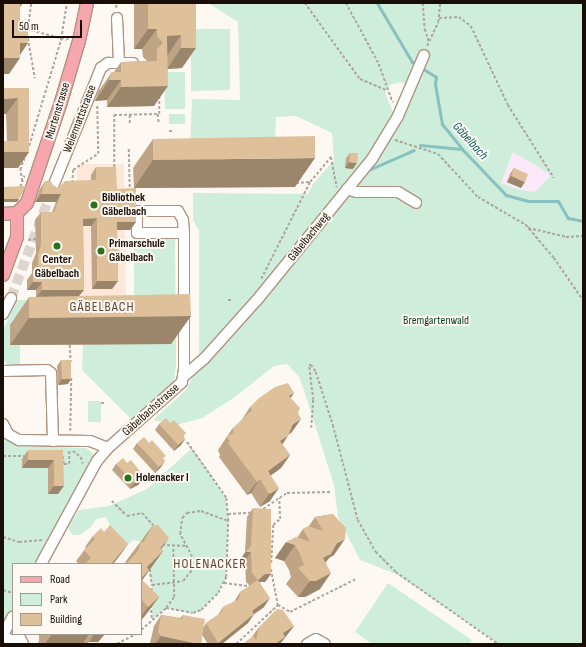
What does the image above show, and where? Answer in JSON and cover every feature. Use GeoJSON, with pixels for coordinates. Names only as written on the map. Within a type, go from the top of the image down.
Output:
{"type":"FeatureCollection","features":[{"type":"Feature","properties":{"kind":"main road","name":"Murtenstrasse"},"geometry":{"type":"LineString","coordinates":[[17,213],[28,203],[53,130],[79,41],[87,3]]}},
{"type":"Feature","properties":{"kind":"main road"},"geometry":{"type":"LineString","coordinates":[[3,214],[17,213],[17,237],[3,275]]}},
{"type":"Feature","properties":{"kind":"street"},"geometry":{"type":"LineString","coordinates":[[117,18],[119,62],[142,63]]}},
{"type":"Feature","properties":{"kind":"street","name":"Gäbelbachweg"},"geometry":{"type":"LineString","coordinates":[[184,377],[204,359],[269,285],[340,199],[388,137],[424,55]]}},
{"type":"Feature","properties":{"kind":"street","name":"Weiermattstrasse"},"geometry":{"type":"LineString","coordinates":[[52,188],[98,72],[108,63],[119,62]]}},
{"type":"Feature","properties":{"kind":"street"},"geometry":{"type":"LineString","coordinates":[[347,189],[356,192],[398,192],[416,203]]}},
{"type":"Feature","properties":{"kind":"street","name":"Gäbelbachstrasse"},"geometry":{"type":"LineString","coordinates":[[42,563],[88,474],[108,448],[178,389],[184,377],[184,233],[183,220],[178,211],[137,211],[137,233],[184,233]]}},
{"type":"Feature","properties":{"kind":"street"},"geometry":{"type":"LineString","coordinates":[[3,314],[11,298]]}},
{"type":"Feature","properties":{"kind":"street"},"geometry":{"type":"LineString","coordinates":[[3,371],[47,370],[51,373],[54,441]]}},
{"type":"Feature","properties":{"kind":"street"},"geometry":{"type":"LineString","coordinates":[[3,424],[8,434],[19,440],[90,441],[108,448]]}},
{"type":"Feature","properties":{"kind":"street"},"geometry":{"type":"LineString","coordinates":[[12,619],[7,632],[18,644]]}},
{"type":"Feature","properties":{"kind":"street"},"geometry":{"type":"LineString","coordinates":[[19,635],[24,644]]}},
{"type":"Feature","properties":{"kind":"street"},"geometry":{"type":"LineString","coordinates":[[307,644],[316,639],[325,644]]}},
{"type":"Feature","properties":{"kind":"path"},"geometry":{"type":"LineString","coordinates":[[31,3],[28,29],[35,78]]}},
{"type":"Feature","properties":{"kind":"path"},"geometry":{"type":"LineString","coordinates":[[27,150],[61,39],[67,3]]}},
{"type":"Feature","properties":{"kind":"path"},"geometry":{"type":"LineString","coordinates":[[305,3],[360,79],[388,91],[379,64],[346,3]]}},
{"type":"Feature","properties":{"kind":"path"},"geometry":{"type":"LineString","coordinates":[[423,3],[425,29],[429,42]]}},
{"type":"Feature","properties":{"kind":"path"},"geometry":{"type":"LineString","coordinates":[[424,55],[439,18],[440,3]]}},
{"type":"Feature","properties":{"kind":"path"},"geometry":{"type":"LineString","coordinates":[[439,18],[459,17],[471,26],[508,106],[554,178]]}},
{"type":"Feature","properties":{"kind":"path"},"geometry":{"type":"LineString","coordinates":[[22,28],[61,39]]}},
{"type":"Feature","properties":{"kind":"path"},"geometry":{"type":"LineString","coordinates":[[158,124],[159,95]]}},
{"type":"Feature","properties":{"kind":"path"},"geometry":{"type":"LineString","coordinates":[[70,189],[73,170],[98,154],[98,110]]}},
{"type":"Feature","properties":{"kind":"path"},"geometry":{"type":"LineString","coordinates":[[114,168],[114,116],[158,114]]}},
{"type":"Feature","properties":{"kind":"path"},"geometry":{"type":"LineString","coordinates":[[130,115],[130,124]]}},
{"type":"Feature","properties":{"kind":"path"},"geometry":{"type":"LineString","coordinates":[[388,137],[410,147],[438,154],[478,197],[516,217],[528,228],[554,258],[583,300]]}},
{"type":"Feature","properties":{"kind":"path"},"geometry":{"type":"LineString","coordinates":[[129,149],[130,194]]}},
{"type":"Feature","properties":{"kind":"path"},"geometry":{"type":"LineString","coordinates":[[22,181],[20,170],[25,157]]}},
{"type":"Feature","properties":{"kind":"path"},"geometry":{"type":"LineString","coordinates":[[269,285],[260,279],[310,182],[331,157],[340,199]]}},
{"type":"Feature","properties":{"kind":"path"},"geometry":{"type":"LineString","coordinates":[[300,176],[300,182]]}},
{"type":"Feature","properties":{"kind":"path"},"geometry":{"type":"LineString","coordinates":[[295,183],[310,182]]}},
{"type":"Feature","properties":{"kind":"path"},"geometry":{"type":"LineString","coordinates":[[528,228],[566,237],[583,236]]}},
{"type":"Feature","properties":{"kind":"path"},"geometry":{"type":"LineString","coordinates":[[21,240],[36,239]]}},
{"type":"Feature","properties":{"kind":"path"},"geometry":{"type":"LineString","coordinates":[[228,300],[233,300]]}},
{"type":"Feature","properties":{"kind":"path"},"geometry":{"type":"LineString","coordinates":[[70,345],[71,365]]}},
{"type":"Feature","properties":{"kind":"path"},"geometry":{"type":"LineString","coordinates":[[311,428],[313,400],[309,366],[311,365],[316,372],[333,425],[358,520],[376,552],[396,572],[498,644]]}},
{"type":"Feature","properties":{"kind":"path"},"geometry":{"type":"LineString","coordinates":[[70,431],[71,372]]}},
{"type":"Feature","properties":{"kind":"path"},"geometry":{"type":"LineString","coordinates":[[166,608],[197,612],[206,606],[224,583],[228,564],[228,514],[223,494],[186,441]]}},
{"type":"Feature","properties":{"kind":"path"},"geometry":{"type":"LineString","coordinates":[[56,456],[64,456],[64,464],[69,464],[68,450],[80,456],[84,467]]}},
{"type":"Feature","properties":{"kind":"path"},"geometry":{"type":"LineString","coordinates":[[3,456],[26,456]]}},
{"type":"Feature","properties":{"kind":"path"},"geometry":{"type":"LineString","coordinates":[[262,509],[286,494],[331,492]]}},
{"type":"Feature","properties":{"kind":"path"},"geometry":{"type":"LineString","coordinates":[[279,498],[280,519],[274,525],[271,570],[278,605],[286,611],[296,611],[356,579]]}},
{"type":"Feature","properties":{"kind":"path"},"geometry":{"type":"LineString","coordinates":[[112,501],[127,516],[142,513],[152,523],[155,531]]}},
{"type":"Feature","properties":{"kind":"path"},"geometry":{"type":"LineString","coordinates":[[152,585],[174,584],[183,581],[191,571],[192,557],[186,546],[180,526],[187,513],[201,510],[228,521]]}},
{"type":"Feature","properties":{"kind":"path"},"geometry":{"type":"LineString","coordinates":[[228,514],[256,513]]}},
{"type":"Feature","properties":{"kind":"path"},"geometry":{"type":"LineString","coordinates":[[3,537],[19,542],[47,540]]}},
{"type":"Feature","properties":{"kind":"path"},"geometry":{"type":"LineString","coordinates":[[158,543],[173,546],[186,546]]}},
{"type":"Feature","properties":{"kind":"path"},"geometry":{"type":"LineString","coordinates":[[142,629],[166,608],[174,597],[173,546]]}},
{"type":"Feature","properties":{"kind":"path"},"geometry":{"type":"LineString","coordinates":[[151,594],[152,585],[150,569],[153,565]]}},
{"type":"Feature","properties":{"kind":"path"},"geometry":{"type":"LineString","coordinates":[[224,583],[255,587]]}},
{"type":"Feature","properties":{"kind":"path"},"geometry":{"type":"LineString","coordinates":[[151,601],[152,620]]}},
{"type":"Feature","properties":{"kind":"path"},"geometry":{"type":"LineString","coordinates":[[236,644],[278,605]]}},
{"type":"Feature","properties":{"kind":"path"},"geometry":{"type":"LineString","coordinates":[[117,644],[134,635]]}},
{"type":"Feature","properties":{"kind":"shaded area"},"geometry":{"type":"Polygon","coordinates":[[[513,152],[548,173],[550,176],[535,192],[520,190],[501,183],[513,152]]]}},
{"type":"Feature","properties":{"kind":"shaded area","name":"Primarschule Gäbelbach"},"geometry":{"type":"Polygon","coordinates":[[[77,164],[124,164],[126,297],[78,297],[77,164]]]}},
{"type":"Feature","properties":{"kind":"green space","name":"Bremgartenwald"},"geometry":{"type":"Polygon","coordinates":[[[208,3],[583,3],[583,644],[499,644],[396,574],[360,560],[338,517],[334,485],[300,378],[287,364],[274,366],[235,397],[202,418],[176,425],[153,420],[186,390],[194,374],[259,303],[369,171],[396,131],[415,89],[402,82],[390,85],[385,93],[394,114],[368,156],[265,286],[202,356],[199,355],[199,231],[193,220],[193,193],[308,194],[313,184],[334,160],[332,133],[296,116],[276,117],[275,146],[190,153],[192,99],[240,100],[238,22],[208,3]],[[513,152],[501,183],[520,190],[535,192],[550,176],[548,173],[513,152]]]}},
{"type":"Feature","properties":{"kind":"green space"},"geometry":{"type":"Polygon","coordinates":[[[191,29],[230,29],[230,90],[191,91],[191,29]]]}},
{"type":"Feature","properties":{"kind":"green space"},"geometry":{"type":"Polygon","coordinates":[[[164,72],[185,72],[185,109],[165,109],[164,72]]]}},
{"type":"Feature","properties":{"kind":"green space"},"geometry":{"type":"Polygon","coordinates":[[[169,114],[185,114],[185,124],[169,124],[169,114]]]}},
{"type":"Feature","properties":{"kind":"green space"},"geometry":{"type":"Polygon","coordinates":[[[134,237],[175,237],[176,365],[174,381],[169,387],[131,419],[82,370],[83,345],[134,297],[134,237]]]}},
{"type":"Feature","properties":{"kind":"green space"},"geometry":{"type":"Polygon","coordinates":[[[17,300],[65,300],[10,345],[20,345],[20,364],[7,364],[3,359],[3,330],[17,300]]]}},
{"type":"Feature","properties":{"kind":"green space"},"geometry":{"type":"Polygon","coordinates":[[[88,401],[101,401],[101,422],[88,422],[88,401]]]}},
{"type":"Feature","properties":{"kind":"green space"},"geometry":{"type":"Polygon","coordinates":[[[3,433],[18,446],[86,448],[94,454],[38,563],[12,563],[12,610],[3,623],[3,433]]]}},
{"type":"Feature","properties":{"kind":"green space"},"geometry":{"type":"Polygon","coordinates":[[[192,448],[226,498],[228,521],[226,577],[218,593],[201,610],[193,613],[166,608],[152,620],[152,585],[142,542],[133,540],[121,551],[106,517],[96,519],[91,527],[80,535],[73,535],[68,528],[79,510],[109,506],[147,489],[192,448]]]}},
{"type":"Feature","properties":{"kind":"green space"},"geometry":{"type":"Polygon","coordinates":[[[388,583],[472,640],[469,644],[372,644],[355,632],[388,583]]]}},
{"type":"Feature","properties":{"kind":"building"},"geometry":{"type":"Polygon","coordinates":[[[3,3],[20,3],[20,25],[28,25],[28,43],[20,43],[20,58],[3,58],[3,3]]]}},
{"type":"Feature","properties":{"kind":"building"},"geometry":{"type":"Polygon","coordinates":[[[148,3],[196,3],[196,48],[181,48],[181,35],[167,36],[168,86],[121,87],[121,80],[109,80],[112,72],[121,72],[121,62],[157,61],[157,49],[163,43],[157,36],[157,29],[148,29],[148,3]]]}},
{"type":"Feature","properties":{"kind":"building"},"geometry":{"type":"Polygon","coordinates":[[[3,88],[29,88],[29,152],[3,152],[3,141],[18,141],[18,98],[3,99],[3,88]]]}},
{"type":"Feature","properties":{"kind":"building"},"geometry":{"type":"Polygon","coordinates":[[[315,136],[315,158],[153,160],[153,139],[315,136]]]}},
{"type":"Feature","properties":{"kind":"building"},"geometry":{"type":"Polygon","coordinates":[[[350,153],[358,153],[357,163],[349,162],[350,153]]]}},
{"type":"Feature","properties":{"kind":"building"},"geometry":{"type":"Polygon","coordinates":[[[96,167],[116,167],[117,189],[136,188],[136,222],[117,222],[118,281],[97,281],[97,218],[83,219],[84,290],[42,290],[42,282],[33,282],[33,272],[38,272],[38,255],[41,245],[41,212],[54,212],[61,194],[41,194],[45,181],[51,181],[53,185],[58,188],[65,181],[96,180],[96,167]]]}},
{"type":"Feature","properties":{"kind":"building"},"geometry":{"type":"Polygon","coordinates":[[[514,168],[528,174],[525,182],[511,176],[514,168]]]}},
{"type":"Feature","properties":{"kind":"building"},"geometry":{"type":"Polygon","coordinates":[[[26,186],[19,199],[3,199],[3,187],[26,186]]]}},
{"type":"Feature","properties":{"kind":"building"},"geometry":{"type":"Polygon","coordinates":[[[190,294],[191,316],[29,318],[29,297],[190,294]]]}},
{"type":"Feature","properties":{"kind":"building"},"geometry":{"type":"Polygon","coordinates":[[[61,360],[71,360],[71,379],[62,379],[61,360]]]}},
{"type":"Feature","properties":{"kind":"building"},"geometry":{"type":"Polygon","coordinates":[[[288,383],[294,393],[289,396],[300,408],[298,413],[301,419],[293,424],[288,436],[280,441],[290,455],[268,471],[279,488],[269,494],[260,479],[257,482],[228,443],[230,442],[227,437],[234,432],[232,429],[252,410],[250,407],[259,398],[275,387],[288,383]]]}},
{"type":"Feature","properties":{"kind":"building"},"geometry":{"type":"Polygon","coordinates":[[[166,418],[170,423],[174,420],[186,433],[182,436],[185,439],[178,445],[159,424],[166,418]]]}},
{"type":"Feature","properties":{"kind":"building"},"geometry":{"type":"Polygon","coordinates":[[[144,437],[149,443],[152,440],[166,456],[163,458],[165,461],[159,467],[137,443],[144,437]]]}},
{"type":"Feature","properties":{"kind":"building"},"geometry":{"type":"Polygon","coordinates":[[[28,450],[63,450],[64,486],[54,486],[54,460],[28,460],[28,450]]]}},
{"type":"Feature","properties":{"kind":"building"},"geometry":{"type":"Polygon","coordinates":[[[123,458],[127,463],[131,460],[143,475],[140,477],[142,480],[134,483],[116,464],[123,458]]]}},
{"type":"Feature","properties":{"kind":"building"},"geometry":{"type":"Polygon","coordinates":[[[253,508],[271,509],[271,574],[265,574],[258,580],[252,573],[251,552],[246,552],[251,546],[253,508]]]}},
{"type":"Feature","properties":{"kind":"building"},"geometry":{"type":"Polygon","coordinates":[[[333,514],[346,528],[345,539],[337,543],[331,554],[323,558],[331,573],[316,581],[310,581],[298,568],[304,565],[295,545],[286,542],[296,537],[310,542],[303,529],[308,526],[323,531],[315,517],[333,514]]]}},
{"type":"Feature","properties":{"kind":"building"},"geometry":{"type":"Polygon","coordinates":[[[110,525],[128,544],[112,563],[86,563],[91,558],[84,550],[95,539],[93,536],[101,528],[104,532],[110,525]]]}},
{"type":"Feature","properties":{"kind":"building"},"geometry":{"type":"Polygon","coordinates":[[[153,525],[158,525],[169,538],[160,548],[163,551],[147,567],[149,570],[142,578],[142,563],[127,563],[138,551],[141,541],[143,543],[153,525]]]}},
{"type":"Feature","properties":{"kind":"building"},"geometry":{"type":"Polygon","coordinates":[[[142,580],[159,597],[148,607],[142,600],[142,580]]]}},
{"type":"Feature","properties":{"kind":"building"},"geometry":{"type":"Polygon","coordinates":[[[258,580],[270,598],[252,611],[254,614],[218,643],[206,623],[222,612],[223,607],[239,599],[240,592],[258,580]]]}},
{"type":"Feature","properties":{"kind":"building"},"geometry":{"type":"Polygon","coordinates":[[[277,609],[283,610],[294,626],[283,633],[285,637],[275,644],[243,644],[253,636],[256,640],[259,627],[277,609]]]}},
{"type":"Feature","properties":{"kind":"building"},"geometry":{"type":"Polygon","coordinates":[[[161,615],[182,619],[183,615],[205,619],[201,644],[192,644],[194,643],[161,636],[158,632],[161,615]]]}},
{"type":"Feature","properties":{"kind":"waterway","name":"Gäbelbach"},"geometry":{"type":"LineString","coordinates":[[377,3],[412,62],[436,77],[435,84],[442,124],[462,149],[506,195],[529,201],[558,201],[568,218],[583,221]]}},
{"type":"Feature","properties":{"kind":"waterway"},"geometry":{"type":"LineString","coordinates":[[420,145],[462,149]]}},
{"type":"Feature","properties":{"kind":"waterway"},"geometry":{"type":"LineString","coordinates":[[366,171],[414,150]]}},
{"type":"Feature","properties":{"kind":"tunnel"},"geometry":{"type":"LineString","coordinates":[[11,298],[52,190]]}},
{"type":"Feature","properties":{"kind":"place","name":"Bibliothek Gäbelbach"},"geometry":{"type":"Point","coordinates":[94,205]}},
{"type":"Feature","properties":{"kind":"place","name":"Center Gäbelbach"},"geometry":{"type":"Point","coordinates":[57,246]}},
{"type":"Feature","properties":{"kind":"place","name":"Primarschule Gäbelbach"},"geometry":{"type":"Point","coordinates":[101,251]}},
{"type":"Feature","properties":{"kind":"place","name":"Holenacker I"},"geometry":{"type":"Point","coordinates":[128,478]}},
{"type":"Feature","properties":{"kind":"district","name":"GÄBELBACH"},"geometry":{"type":"Point","coordinates":[102,307]}},
{"type":"Feature","properties":{"kind":"district","name":"HOLENACKER"},"geometry":{"type":"Point","coordinates":[210,564]}}]}
